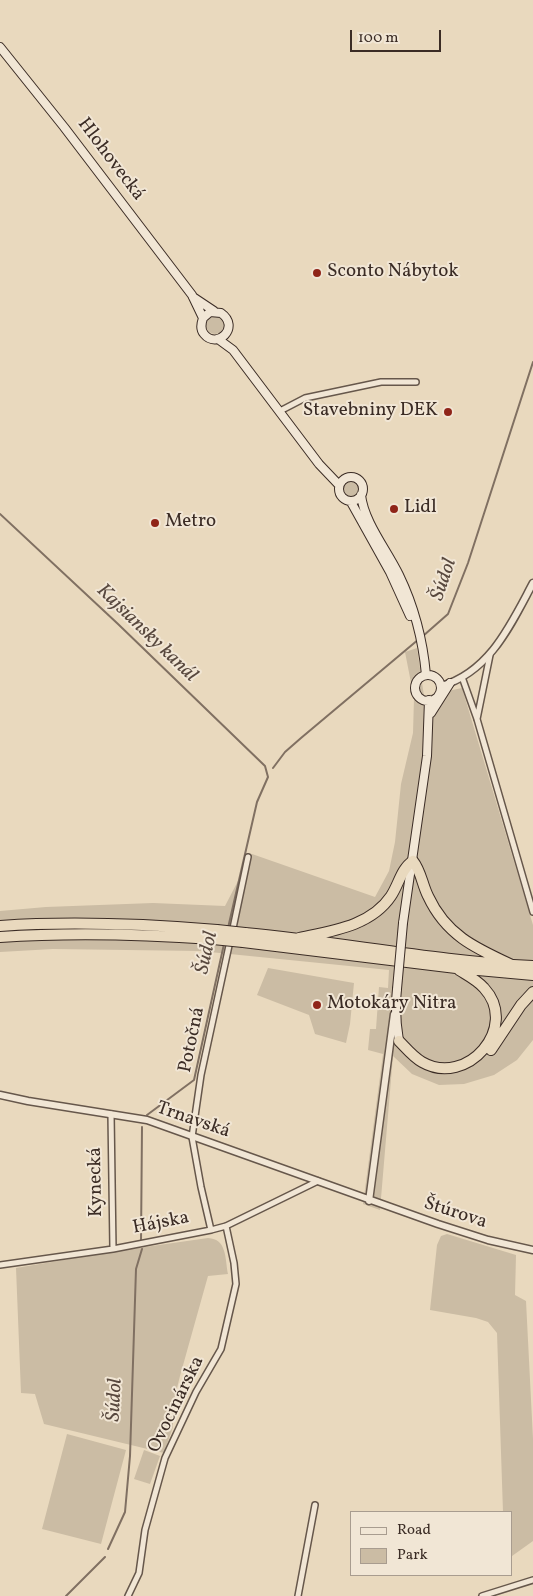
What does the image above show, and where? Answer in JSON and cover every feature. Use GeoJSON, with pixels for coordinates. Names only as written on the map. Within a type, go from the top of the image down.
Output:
{"type":"FeatureCollection","features":[{"type":"Feature","properties":{"kind":"highway"},"geometry":{"type":"LineString","coordinates":[[299,938],[347,927],[370,917],[385,904],[396,888],[406,866],[413,860],[419,868],[433,907],[440,918],[458,937],[475,948],[512,965]]}},
{"type":"Feature","properties":{"kind":"highway"},"geometry":{"type":"LineString","coordinates":[[0,926],[59,924],[155,925],[456,968],[533,975]]}},
{"type":"Feature","properties":{"kind":"highway"},"geometry":{"type":"LineString","coordinates":[[0,937],[104,933],[215,934]]}},
{"type":"Feature","properties":{"kind":"highway"},"geometry":{"type":"LineString","coordinates":[[244,937],[299,938],[512,965],[533,966]]}},
{"type":"Feature","properties":{"kind":"highway"},"geometry":{"type":"LineString","coordinates":[[399,1041],[422,1062],[445,1068],[462,1065],[487,1046],[494,1027],[493,1002],[477,981],[456,968]]}},
{"type":"Feature","properties":{"kind":"highway"},"geometry":{"type":"LineString","coordinates":[[399,1041],[405,1051],[420,1066],[446,1072],[462,1069],[477,1062],[491,1050],[521,1004],[533,992]]}},
{"type":"Feature","properties":{"kind":"main road","name":"Hlohovecká"},"geometry":{"type":"LineString","coordinates":[[0,47],[192,295],[203,318],[201,326],[203,333],[211,339],[218,339],[233,350],[319,464],[339,485]]}},
{"type":"Feature","properties":{"kind":"main road","name":"Hlohovecká"},"geometry":{"type":"LineString","coordinates":[[192,295],[227,318],[229,325],[227,333],[233,350]]}},
{"type":"Feature","properties":{"kind":"main road"},"geometry":{"type":"LineString","coordinates":[[203,318],[208,313],[214,311]]}},
{"type":"Feature","properties":{"kind":"main road"},"geometry":{"type":"LineString","coordinates":[[218,339],[227,333]]}},
{"type":"Feature","properties":{"kind":"main road","name":"Hlohovecká"},"geometry":{"type":"LineString","coordinates":[[319,464],[345,478]]}},
{"type":"Feature","properties":{"kind":"main road"},"geometry":{"type":"LineString","coordinates":[[419,633],[390,572],[350,502],[340,496],[339,485],[345,478],[352,477],[358,479],[363,488],[361,495],[362,505],[402,581],[412,605],[422,644],[426,675]]}},
{"type":"Feature","properties":{"kind":"main road"},"geometry":{"type":"LineString","coordinates":[[350,502],[357,500],[361,495]]}},
{"type":"Feature","properties":{"kind":"main road"},"geometry":{"type":"LineString","coordinates":[[426,675],[438,679],[441,686],[438,695],[430,700],[421,698],[416,690],[418,680],[426,675]]}},
{"type":"Feature","properties":{"kind":"main road"},"geometry":{"type":"LineString","coordinates":[[430,714],[450,683]]}},
{"type":"Feature","properties":{"kind":"main road"},"geometry":{"type":"LineString","coordinates":[[399,1041],[395,1004],[403,924],[426,756],[430,700]]}},
{"type":"Feature","properties":{"kind":"street"},"geometry":{"type":"LineString","coordinates":[[280,411],[304,398],[381,382],[416,382]]}},
{"type":"Feature","properties":{"kind":"street"},"geometry":{"type":"LineString","coordinates":[[441,686],[462,677],[490,655],[511,624],[533,583]]}},
{"type":"Feature","properties":{"kind":"street"},"geometry":{"type":"LineString","coordinates":[[477,719],[490,655]]}},
{"type":"Feature","properties":{"kind":"street"},"geometry":{"type":"LineString","coordinates":[[462,677],[477,719],[533,912]]}},
{"type":"Feature","properties":{"kind":"street","name":"Potočná"},"geometry":{"type":"LineString","coordinates":[[211,1230],[192,1137],[201,1075],[248,858]]}},
{"type":"Feature","properties":{"kind":"street"},"geometry":{"type":"LineString","coordinates":[[369,1201],[395,1004]]}},
{"type":"Feature","properties":{"kind":"street"},"geometry":{"type":"LineString","coordinates":[[390,1046],[399,1041]]}},
{"type":"Feature","properties":{"kind":"street","name":"Trnavská"},"geometry":{"type":"LineString","coordinates":[[0,1095],[147,1120],[369,1201]]}},
{"type":"Feature","properties":{"kind":"street","name":"Kynecká"},"geometry":{"type":"LineString","coordinates":[[111,1114],[113,1249]]}},
{"type":"Feature","properties":{"kind":"street","name":"Hájska"},"geometry":{"type":"LineString","coordinates":[[0,1265],[113,1249],[211,1230],[226,1226],[318,1181]]}},
{"type":"Feature","properties":{"kind":"street","name":"Štúrova"},"geometry":{"type":"LineString","coordinates":[[369,1201],[470,1235],[533,1250]]}},
{"type":"Feature","properties":{"kind":"street","name":"Ovocinárska"},"geometry":{"type":"LineString","coordinates":[[128,1596],[139,1573],[145,1530],[165,1458],[196,1392],[222,1349],[236,1284],[234,1263],[226,1226]]}},
{"type":"Feature","properties":{"kind":"street"},"geometry":{"type":"LineString","coordinates":[[298,1596],[315,1505]]}},
{"type":"Feature","properties":{"kind":"street"},"geometry":{"type":"LineString","coordinates":[[482,1596],[533,1580]]}},
{"type":"Feature","properties":{"kind":"green space"},"geometry":{"type":"Polygon","coordinates":[[[215,316],[221,319],[224,325],[221,331],[215,334],[209,331],[206,325],[209,319],[215,316]]]}},
{"type":"Feature","properties":{"kind":"green space"},"geometry":{"type":"Polygon","coordinates":[[[351,481],[357,483],[359,489],[357,495],[351,497],[345,495],[343,489],[345,483],[351,481]]]}},
{"type":"Feature","properties":{"kind":"green space"},"geometry":{"type":"Polygon","coordinates":[[[417,648],[424,696],[462,688],[533,925],[533,1040],[517,1060],[494,1075],[464,1084],[439,1085],[412,1074],[393,1056],[380,1210],[363,1204],[383,1054],[368,1050],[370,1029],[376,1029],[379,987],[388,988],[389,970],[200,951],[53,949],[0,952],[0,911],[46,907],[153,903],[225,906],[252,854],[375,897],[389,871],[395,842],[401,784],[413,733],[414,698],[405,652],[417,648]]]}},
{"type":"Feature","properties":{"kind":"green space","name":"Motokáry Nitra"},"geometry":{"type":"Polygon","coordinates":[[[268,968],[354,983],[346,1043],[315,1034],[309,1015],[257,995],[268,968]]]}},
{"type":"Feature","properties":{"kind":"green space"},"geometry":{"type":"Polygon","coordinates":[[[447,1234],[516,1255],[515,1295],[526,1301],[533,1439],[533,1541],[513,1555],[513,1511],[503,1511],[497,1333],[488,1322],[430,1310],[437,1245],[441,1236],[447,1234]]]}},
{"type":"Feature","properties":{"kind":"green space"},"geometry":{"type":"Polygon","coordinates":[[[208,1238],[214,1239],[222,1246],[228,1274],[208,1276],[173,1404],[173,1427],[164,1453],[44,1424],[35,1394],[21,1393],[16,1268],[208,1238]]]}},
{"type":"Feature","properties":{"kind":"green space"},"geometry":{"type":"Polygon","coordinates":[[[67,1434],[126,1450],[101,1544],[42,1529],[67,1434]]]}},
{"type":"Feature","properties":{"kind":"green space"},"geometry":{"type":"Polygon","coordinates":[[[144,1450],[160,1456],[150,1484],[134,1479],[144,1450]]]}},
{"type":"Feature","properties":{"kind":"waterway","name":"Šúdol"},"geometry":{"type":"LineString","coordinates":[[423,636],[448,614],[468,563],[533,362]]}},
{"type":"Feature","properties":{"kind":"waterway","name":"Kajsiansky kanál"},"geometry":{"type":"LineString","coordinates":[[0,514],[118,624],[265,766],[268,777],[257,802],[228,928]]}},
{"type":"Feature","properties":{"kind":"waterway","name":"Šúdol"},"geometry":{"type":"LineString","coordinates":[[273,768],[285,752],[419,639]]}},
{"type":"Feature","properties":{"kind":"waterway","name":"Šúdol"},"geometry":{"type":"LineString","coordinates":[[147,1115],[194,1080],[224,944]]}},
{"type":"Feature","properties":{"kind":"waterway","name":"Šúdol"},"geometry":{"type":"LineString","coordinates":[[141,1241],[142,1127]]}},
{"type":"Feature","properties":{"kind":"waterway","name":"Šúdol"},"geometry":{"type":"LineString","coordinates":[[108,1549],[125,1512],[130,1456],[136,1269],[142,1249]]}},
{"type":"Feature","properties":{"kind":"waterway","name":"Šúdol"},"geometry":{"type":"LineString","coordinates":[[66,1596],[105,1557]]}},
{"type":"Feature","properties":{"kind":"place","name":"Sconto Nábytok"},"geometry":{"type":"Point","coordinates":[317,273]}},
{"type":"Feature","properties":{"kind":"place","name":"Stavebniny DEK"},"geometry":{"type":"Point","coordinates":[448,412]}},
{"type":"Feature","properties":{"kind":"place","name":"Lidl"},"geometry":{"type":"Point","coordinates":[394,509]}},
{"type":"Feature","properties":{"kind":"place","name":"Metro"},"geometry":{"type":"Point","coordinates":[155,523]}},
{"type":"Feature","properties":{"kind":"place","name":"Motokáry Nitra"},"geometry":{"type":"Point","coordinates":[317,1005]}}]}
